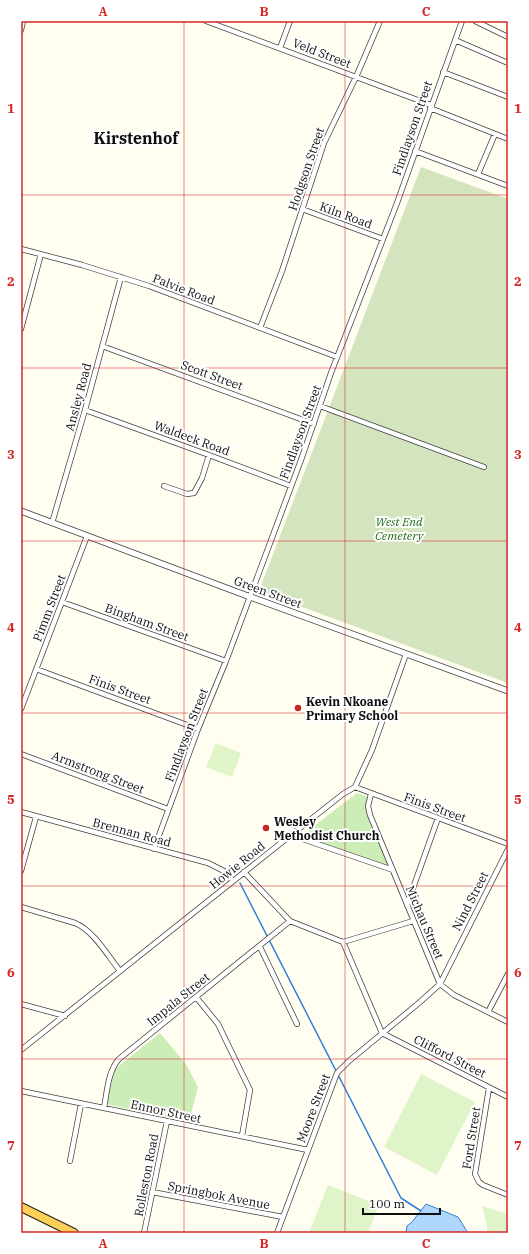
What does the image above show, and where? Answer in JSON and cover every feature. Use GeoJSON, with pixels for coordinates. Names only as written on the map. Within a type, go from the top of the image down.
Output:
{"type":"FeatureCollection","features":[{"type":"Feature","properties":{"kind":"highway"},"geometry":{"type":"LineString","coordinates":[[21,1207],[74,1233]]}},
{"type":"Feature","properties":{"kind":"street"},"geometry":{"type":"LineString","coordinates":[[21,30],[24,21]]}},
{"type":"Feature","properties":{"kind":"street","name":"Veld Street"},"geometry":{"type":"LineString","coordinates":[[206,21],[356,77],[508,139]]}},
{"type":"Feature","properties":{"kind":"street"},"geometry":{"type":"LineString","coordinates":[[280,48],[290,21]]}},
{"type":"Feature","properties":{"kind":"street","name":"Hodgson Street"},"geometry":{"type":"LineString","coordinates":[[260,328],[282,271],[324,143],[356,77],[380,21]]}},
{"type":"Feature","properties":{"kind":"street","name":"Findlayson Street"},"geometry":{"type":"LineString","coordinates":[[154,849],[198,729],[250,597],[462,21]]}},
{"type":"Feature","properties":{"kind":"street"},"geometry":{"type":"LineString","coordinates":[[475,21],[508,37]]}},
{"type":"Feature","properties":{"kind":"street"},"geometry":{"type":"LineString","coordinates":[[455,40],[508,63]]}},
{"type":"Feature","properties":{"kind":"street"},"geometry":{"type":"LineString","coordinates":[[443,72],[508,97]]}},
{"type":"Feature","properties":{"kind":"street"},"geometry":{"type":"LineString","coordinates":[[478,174],[495,134]]}},
{"type":"Feature","properties":{"kind":"street"},"geometry":{"type":"LineString","coordinates":[[415,151],[508,186]]}},
{"type":"Feature","properties":{"kind":"street","name":"Kiln Road"},"geometry":{"type":"LineString","coordinates":[[302,209],[383,239]]}},
{"type":"Feature","properties":{"kind":"street","name":"Palvie Road"},"geometry":{"type":"LineString","coordinates":[[21,249],[149,286],[337,358]]}},
{"type":"Feature","properties":{"kind":"street"},"geometry":{"type":"LineString","coordinates":[[21,329],[41,254]]}},
{"type":"Feature","properties":{"kind":"street","name":"Ansley Road"},"geometry":{"type":"LineString","coordinates":[[52,523],[85,410],[121,277]]}},
{"type":"Feature","properties":{"kind":"street","name":"Scott Street"},"geometry":{"type":"LineString","coordinates":[[102,346],[314,424]]}},
{"type":"Feature","properties":{"kind":"street"},"geometry":{"type":"LineString","coordinates":[[320,406],[484,467]]}},
{"type":"Feature","properties":{"kind":"street","name":"Waldeck Road"},"geometry":{"type":"LineString","coordinates":[[85,410],[291,486]]}},
{"type":"Feature","properties":{"kind":"street"},"geometry":{"type":"LineString","coordinates":[[164,486],[187,494],[194,493],[202,478],[210,455]]}},
{"type":"Feature","properties":{"kind":"street","name":"Green Street"},"geometry":{"type":"LineString","coordinates":[[21,511],[250,597],[508,691]]}},
{"type":"Feature","properties":{"kind":"street","name":"Pimm Street"},"geometry":{"type":"LineString","coordinates":[[21,709],[87,536]]}},
{"type":"Feature","properties":{"kind":"street","name":"Bingham Street"},"geometry":{"type":"LineString","coordinates":[[62,602],[226,661]]}},
{"type":"Feature","properties":{"kind":"street"},"geometry":{"type":"LineString","coordinates":[[355,787],[372,750],[406,654]]}},
{"type":"Feature","properties":{"kind":"street","name":"Finis Street"},"geometry":{"type":"LineString","coordinates":[[36,669],[198,729]]}},
{"type":"Feature","properties":{"kind":"street","name":"Armstrong Street"},"geometry":{"type":"LineString","coordinates":[[21,754],[168,809]]}},
{"type":"Feature","properties":{"kind":"street","name":"Finis Street"},"geometry":{"type":"LineString","coordinates":[[355,787],[508,844]]}},
{"type":"Feature","properties":{"kind":"street","name":"Howie Road"},"geometry":{"type":"LineString","coordinates":[[21,1050],[244,872],[355,787]]}},
{"type":"Feature","properties":{"kind":"street","name":"Michau Street"},"geometry":{"type":"LineString","coordinates":[[371,794],[368,806],[370,815],[440,984],[454,995],[508,1022]]}},
{"type":"Feature","properties":{"kind":"street","name":"Brennan Road"},"geometry":{"type":"LineString","coordinates":[[21,812],[208,863],[224,871],[233,881]]}},
{"type":"Feature","properties":{"kind":"street"},"geometry":{"type":"LineString","coordinates":[[21,871],[36,817]]}},
{"type":"Feature","properties":{"kind":"street"},"geometry":{"type":"LineString","coordinates":[[407,905],[438,818]]}},
{"type":"Feature","properties":{"kind":"street"},"geometry":{"type":"LineString","coordinates":[[291,835],[393,870]]}},
{"type":"Feature","properties":{"kind":"street","name":"Nind Street"},"geometry":{"type":"LineString","coordinates":[[440,984],[508,849]]}},
{"type":"Feature","properties":{"kind":"street"},"geometry":{"type":"LineString","coordinates":[[244,872],[290,922],[344,942],[413,921]]}},
{"type":"Feature","properties":{"kind":"street"},"geometry":{"type":"LineString","coordinates":[[21,908],[75,923],[83,927],[90,933],[120,971]]}},
{"type":"Feature","properties":{"kind":"street","name":"Impala Street"},"geometry":{"type":"LineString","coordinates":[[104,1108],[111,1071],[114,1064],[290,922]]}},
{"type":"Feature","properties":{"kind":"street"},"geometry":{"type":"LineString","coordinates":[[344,942],[382,1033]]}},
{"type":"Feature","properties":{"kind":"street"},"geometry":{"type":"LineString","coordinates":[[260,947],[297,1024]]}},
{"type":"Feature","properties":{"kind":"street"},"geometry":{"type":"LineString","coordinates":[[488,1012],[508,974]]}},
{"type":"Feature","properties":{"kind":"street","name":"Moore Street"},"geometry":{"type":"LineString","coordinates":[[277,1233],[337,1073],[349,1061],[440,984]]}},
{"type":"Feature","properties":{"kind":"street"},"geometry":{"type":"LineString","coordinates":[[196,997],[218,1024],[250,1090],[242,1136]]}},
{"type":"Feature","properties":{"kind":"street"},"geometry":{"type":"LineString","coordinates":[[21,1004],[65,1016]]}},
{"type":"Feature","properties":{"kind":"street","name":"Clifford Street"},"geometry":{"type":"LineString","coordinates":[[382,1033],[508,1097]]}},
{"type":"Feature","properties":{"kind":"street","name":"Ford Street"},"geometry":{"type":"LineString","coordinates":[[489,1088],[475,1174],[482,1185],[508,1195]]}},
{"type":"Feature","properties":{"kind":"street","name":"Ennor Street"},"geometry":{"type":"LineString","coordinates":[[21,1091],[308,1150]]}},
{"type":"Feature","properties":{"kind":"street"},"geometry":{"type":"LineString","coordinates":[[70,1162],[81,1104]]}},
{"type":"Feature","properties":{"kind":"street","name":"Rolleston Road"},"geometry":{"type":"LineString","coordinates":[[144,1233],[167,1121]]}},
{"type":"Feature","properties":{"kind":"street","name":"Springbok Avenue"},"geometry":{"type":"LineString","coordinates":[[152,1192],[282,1217]]}},
{"type":"Feature","properties":{"kind":"green space","name":"West End Cemetery"},"geometry":{"type":"Polygon","coordinates":[[[421,167],[508,199],[508,683],[259,591],[421,167]]]}},
{"type":"Feature","properties":{"kind":"green space"},"geometry":{"type":"Polygon","coordinates":[[[216,743],[241,753],[232,777],[206,767],[216,743]]]}},
{"type":"Feature","properties":{"kind":"green space"},"geometry":{"type":"Polygon","coordinates":[[[357,793],[366,796],[368,799],[366,808],[367,814],[389,866],[305,837],[305,833],[357,793]]]}},
{"type":"Feature","properties":{"kind":"green space"},"geometry":{"type":"Polygon","coordinates":[[[160,1033],[186,1064],[198,1087],[189,1122],[106,1104],[115,1069],[160,1033]]]}},
{"type":"Feature","properties":{"kind":"green space"},"geometry":{"type":"Polygon","coordinates":[[[421,1074],[475,1102],[437,1175],[384,1147],[421,1074]]]}},
{"type":"Feature","properties":{"kind":"green space"},"geometry":{"type":"Polygon","coordinates":[[[328,1185],[379,1205],[368,1233],[309,1233],[328,1185]]]}},
{"type":"Feature","properties":{"kind":"green space"},"geometry":{"type":"Polygon","coordinates":[[[482,1206],[508,1214],[508,1233],[487,1233],[482,1206]]]}},
{"type":"Feature","properties":{"kind":"water"},"geometry":{"type":"Polygon","coordinates":[[[426,1204],[458,1217],[468,1233],[406,1233],[407,1226],[426,1204]]]}},
{"type":"Feature","properties":{"kind":"waterway"},"geometry":{"type":"LineString","coordinates":[[240,883],[401,1198],[421,1211]]}},
{"type":"Feature","properties":{"kind":"place","name":"Kevin Nkoane Primary School"},"geometry":{"type":"Point","coordinates":[298,708]}},
{"type":"Feature","properties":{"kind":"place","name":"Wesley Methodist Church"},"geometry":{"type":"Point","coordinates":[266,828]}},
{"type":"Feature","properties":{"kind":"district","name":"Kirstenhof"},"geometry":{"type":"Point","coordinates":[136,138]}}]}
